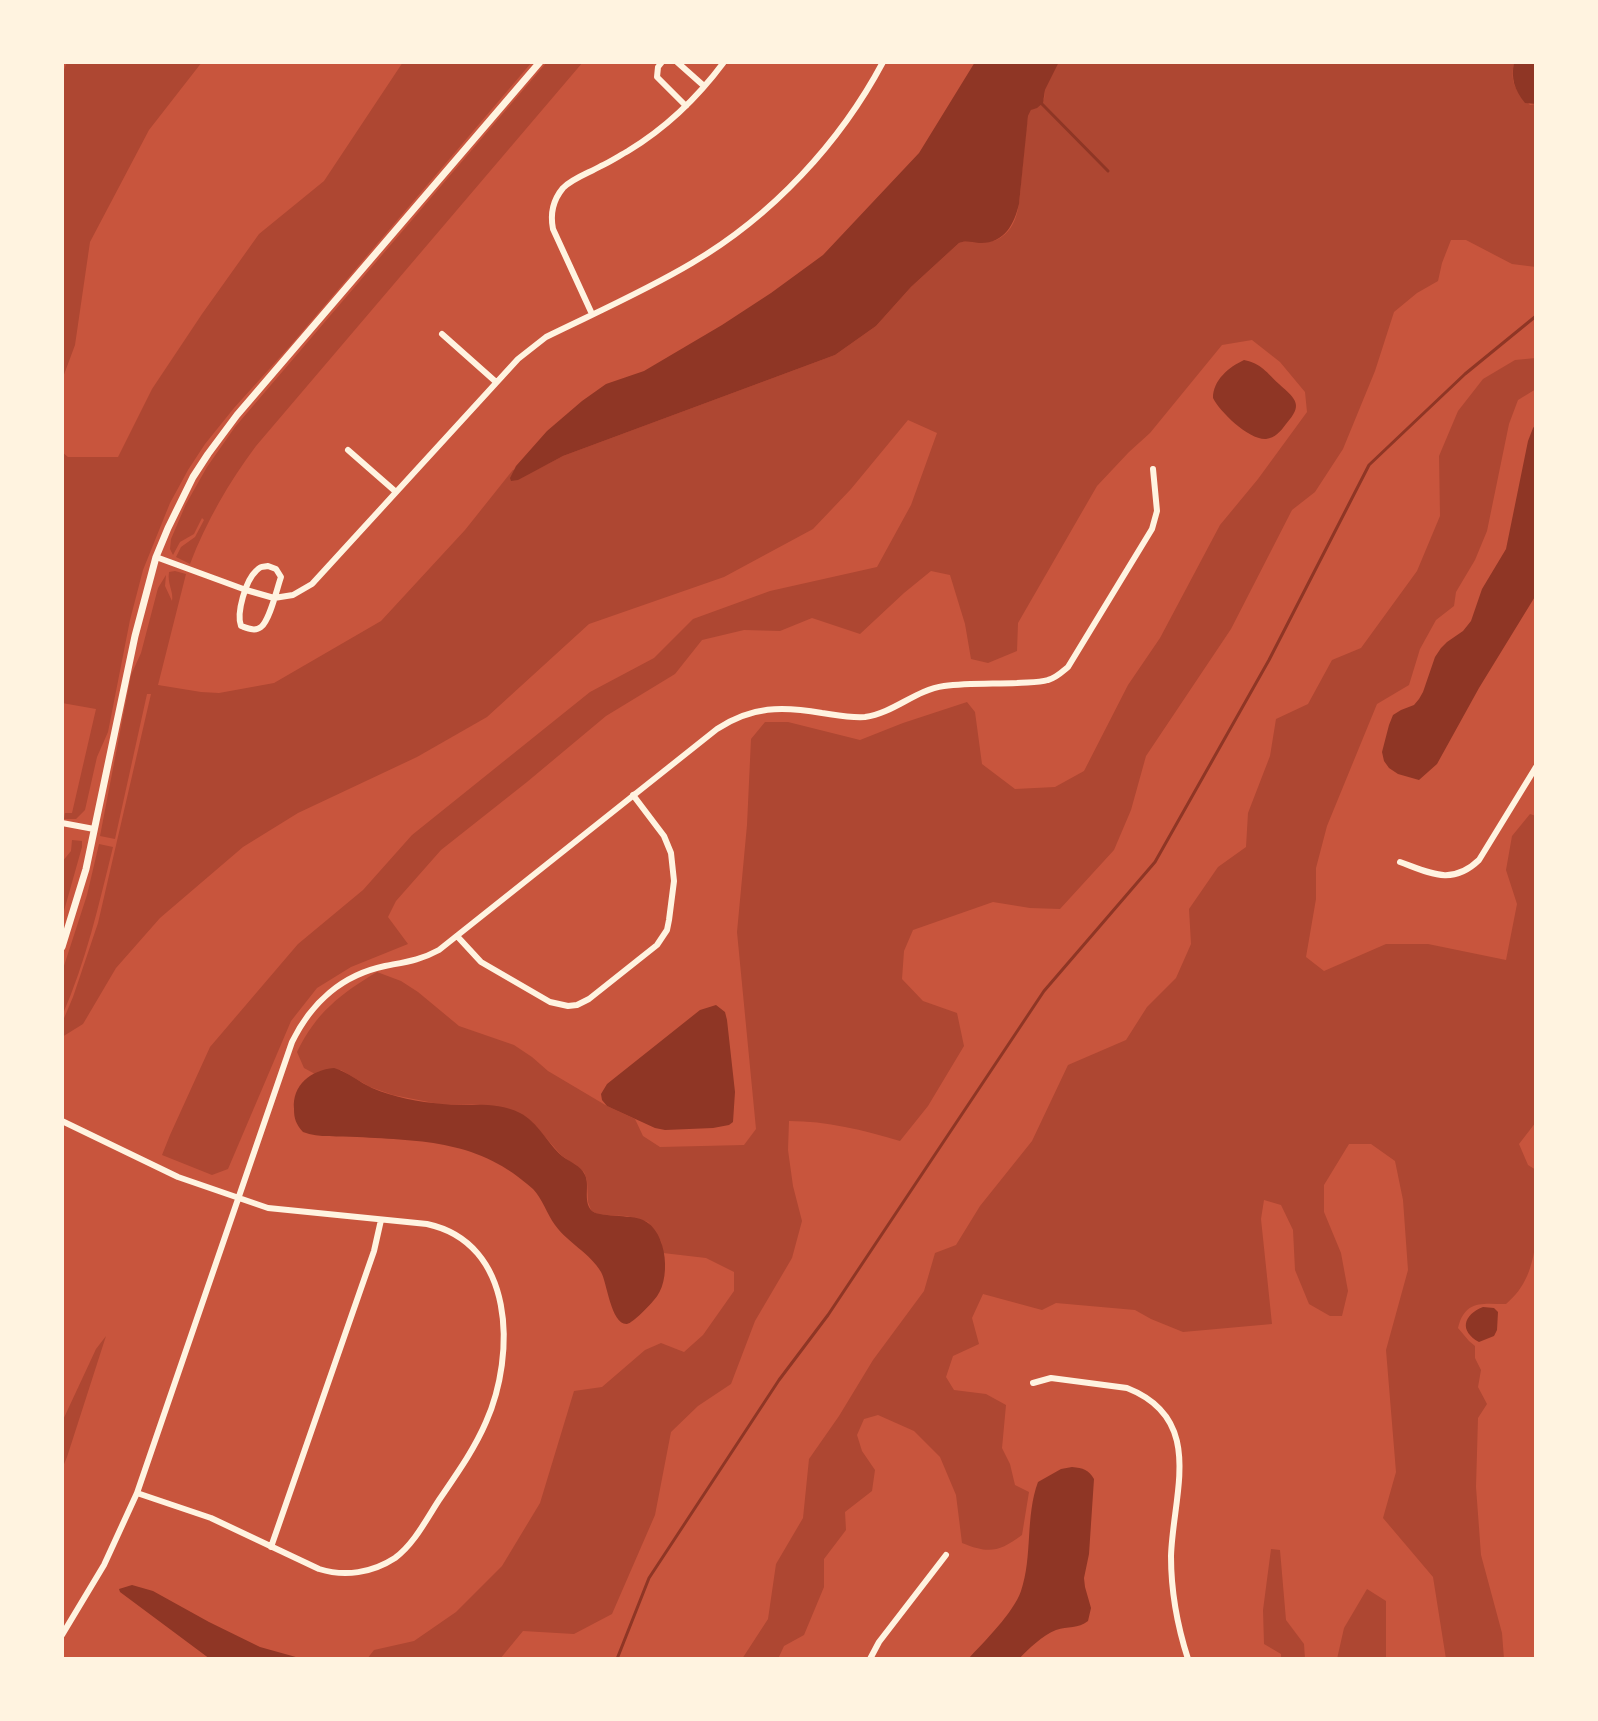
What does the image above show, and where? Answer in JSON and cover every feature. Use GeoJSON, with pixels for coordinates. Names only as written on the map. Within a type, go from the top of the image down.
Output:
{"type":"FeatureCollection","features":[{"type":"Feature","properties":{"kind":"street"},"geometry":{"type":"LineString","coordinates":[[62,947],[80,892],[142,605],[156,557],[181,500],[223,433],[540,62]]}},
{"type":"Feature","properties":{"kind":"street"},"geometry":{"type":"LineString","coordinates":[[662,62],[657,77],[686,106]]}},
{"type":"Feature","properties":{"kind":"street"},"geometry":{"type":"LineString","coordinates":[[677,62],[704,86]]}},
{"type":"Feature","properties":{"kind":"street"},"geometry":{"type":"LineString","coordinates":[[592,314],[553,229],[552,210],[556,199],[567,184],[658,131],[686,106],[724,62]]}},
{"type":"Feature","properties":{"kind":"street"},"geometry":{"type":"LineString","coordinates":[[156,557],[274,598],[293,595],[312,584],[518,359],[546,337],[693,262],[756,217],[785,191],[854,111],[883,62]]}},
{"type":"Feature","properties":{"kind":"street"},"geometry":{"type":"LineString","coordinates":[[442,334],[496,382]]}},
{"type":"Feature","properties":{"kind":"street"},"geometry":{"type":"LineString","coordinates":[[348,450],[396,492]]}},
{"type":"Feature","properties":{"kind":"street"},"geometry":{"type":"LineString","coordinates":[[62,1635],[104,1565],[137,1493],[292,1042],[310,1011],[348,979],[365,971],[426,957],[457,936],[717,729],[747,714],[797,708],[864,717],[944,686],[1039,682],[1055,677],[1068,667],[1152,529],[1157,511],[1153,469]]}},
{"type":"Feature","properties":{"kind":"street"},"geometry":{"type":"LineString","coordinates":[[262,567],[276,569],[281,577],[267,617],[261,627],[252,630],[241,626],[238,619],[246,590],[253,573],[262,567]]}},
{"type":"Feature","properties":{"kind":"street"},"geometry":{"type":"LineString","coordinates":[[1400,862],[1445,876],[1472,867],[1536,767]]}},
{"type":"Feature","properties":{"kind":"street"},"geometry":{"type":"LineString","coordinates":[[1526,783],[1536,790]]}},
{"type":"Feature","properties":{"kind":"street"},"geometry":{"type":"LineString","coordinates":[[457,936],[481,962],[550,1002],[568,1006],[589,999],[657,945],[667,930],[669,920],[674,881],[671,853],[664,836],[633,795]]}},
{"type":"Feature","properties":{"kind":"street"},"geometry":{"type":"LineString","coordinates":[[62,823],[94,829]]}},
{"type":"Feature","properties":{"kind":"street"},"geometry":{"type":"LineString","coordinates":[[62,1121],[178,1177],[268,1208],[427,1224],[449,1230],[469,1243],[484,1260],[496,1285],[502,1322],[501,1369],[492,1408],[477,1441],[432,1511],[408,1546],[387,1563],[362,1572],[330,1572],[211,1518],[137,1493]]}},
{"type":"Feature","properties":{"kind":"street"},"geometry":{"type":"LineString","coordinates":[[271,1547],[374,1251],[381,1220]]}},
{"type":"Feature","properties":{"kind":"street"},"geometry":{"type":"LineString","coordinates":[[1033,1383],[1051,1378],[1127,1388],[1157,1406],[1171,1424],[1181,1459],[1171,1551],[1171,1583],[1179,1631],[1188,1659]]}},
{"type":"Feature","properties":{"kind":"street"},"geometry":{"type":"LineString","coordinates":[[870,1659],[879,1642],[946,1555]]}},
{"type":"Feature","properties":{"kind":"shaded area"},"geometry":{"type":"Polygon","coordinates":[[[67,62],[202,62],[149,130],[90,242],[75,345],[62,380],[62,75],[67,62]]]}},
{"type":"Feature","properties":{"kind":"shaded area"},"geometry":{"type":"Polygon","coordinates":[[[403,62],[532,62],[234,408],[188,470],[170,503],[143,570],[108,732],[97,757],[85,810],[76,819],[64,819],[65,813],[72,813],[96,709],[62,703],[62,452],[68,457],[118,457],[152,389],[259,234],[324,181],[403,62]]]}},
{"type":"Feature","properties":{"kind":"shaded area"},"geometry":{"type":"Polygon","coordinates":[[[547,62],[583,62],[256,446],[219,503],[190,564],[176,557],[181,547],[195,537],[204,520],[202,518],[194,534],[180,542],[173,555],[171,539],[186,504],[235,427],[547,62]]]}},
{"type":"Feature","properties":{"kind":"shaded area"},"geometry":{"type":"Polygon","coordinates":[[[975,62],[1059,62],[1045,90],[1043,103],[1031,110],[1028,116],[1019,204],[1011,226],[1001,237],[988,242],[959,243],[911,287],[876,326],[835,355],[563,456],[511,481],[516,466],[547,431],[582,401],[606,384],[644,371],[722,325],[823,255],[919,153],[975,62]]]}},
{"type":"Feature","properties":{"kind":"shaded area"},"geometry":{"type":"Polygon","coordinates":[[[1059,62],[1514,62],[1515,86],[1530,105],[1536,104],[1536,267],[1512,264],[1466,240],[1451,240],[1438,281],[1394,312],[1375,371],[1343,449],[1315,492],[1292,510],[1231,629],[1146,756],[1131,810],[1114,850],[1060,909],[993,902],[913,930],[904,951],[902,979],[923,1001],[957,1013],[964,1046],[928,1106],[900,1141],[845,1127],[789,1121],[788,1150],[802,1221],[792,1258],[755,1321],[731,1384],[698,1406],[671,1432],[655,1515],[612,1614],[574,1634],[523,1631],[500,1659],[367,1659],[374,1650],[414,1641],[456,1612],[502,1566],[540,1503],[574,1391],[602,1387],[645,1350],[661,1343],[684,1352],[703,1335],[734,1291],[734,1272],[706,1258],[663,1253],[661,1241],[648,1222],[627,1216],[598,1215],[591,1210],[584,1172],[561,1155],[532,1122],[505,1108],[444,1105],[393,1095],[370,1087],[341,1070],[328,1069],[315,1074],[304,1068],[297,1052],[312,1026],[340,997],[377,972],[401,981],[418,992],[459,1026],[514,1045],[548,1071],[635,1119],[643,1136],[660,1147],[744,1145],[756,1129],[737,932],[751,739],[765,722],[788,722],[860,740],[967,702],[975,712],[982,764],[1015,789],[1055,787],[1084,771],[1128,685],[1160,638],[1220,525],[1307,412],[1305,392],[1280,362],[1252,340],[1222,345],[1150,433],[1097,486],[1018,623],[1017,651],[988,663],[971,659],[965,624],[950,575],[931,571],[860,634],[812,618],[780,631],[744,630],[702,640],[675,674],[606,716],[441,850],[396,901],[388,917],[408,944],[351,967],[317,988],[291,1021],[228,1169],[212,1175],[162,1155],[210,1047],[298,944],[363,890],[412,835],[590,692],[654,658],[693,619],[770,591],[877,567],[911,505],[937,433],[908,420],[813,529],[724,577],[589,624],[487,717],[417,757],[298,813],[243,847],[160,918],[116,968],[83,1024],[62,1037],[62,1023],[98,923],[151,694],[147,694],[115,839],[100,836],[131,675],[141,653],[158,588],[166,575],[165,586],[172,601],[169,572],[186,574],[158,685],[201,692],[219,693],[274,683],[381,621],[465,530],[516,466],[513,470],[538,469],[563,456],[835,355],[876,326],[911,287],[959,243],[991,241],[1004,235],[1011,228],[1018,211],[1028,116],[1044,99],[1045,90],[1059,62]]]}},
{"type":"Feature","properties":{"kind":"shaded area"},"geometry":{"type":"Polygon","coordinates":[[[1514,62],[1536,62],[1536,104],[1525,103],[1518,93],[1513,79],[1514,62]]]}},
{"type":"Feature","properties":{"kind":"shaded area"},"geometry":{"type":"Polygon","coordinates":[[[1536,358],[1536,389],[1518,400],[1509,424],[1487,531],[1475,560],[1456,592],[1454,606],[1436,620],[1420,649],[1409,685],[1377,704],[1327,826],[1316,868],[1316,899],[1306,957],[1324,971],[1386,944],[1428,944],[1506,960],[1517,904],[1506,870],[1512,836],[1530,814],[1536,816],[1536,1122],[1519,1144],[1528,1165],[1536,1170],[1536,1242],[1533,1260],[1518,1291],[1506,1304],[1483,1304],[1470,1308],[1458,1328],[1475,1346],[1475,1358],[1481,1370],[1478,1387],[1487,1404],[1478,1418],[1476,1487],[1481,1555],[1502,1633],[1504,1659],[1446,1659],[1433,1577],[1383,1518],[1396,1472],[1386,1350],[1408,1270],[1403,1200],[1395,1161],[1371,1144],[1349,1144],[1324,1185],[1324,1212],[1341,1253],[1348,1291],[1342,1316],[1330,1316],[1309,1304],[1295,1270],[1293,1230],[1281,1205],[1264,1200],[1261,1219],[1272,1324],[1183,1332],[1135,1310],[1056,1303],[1042,1310],[983,1294],[972,1318],[979,1344],[953,1356],[946,1377],[954,1390],[986,1394],[1006,1405],[1002,1448],[1015,1485],[1029,1492],[1022,1535],[994,1550],[962,1543],[956,1495],[940,1457],[914,1431],[878,1415],[864,1419],[857,1435],[862,1451],[875,1470],[872,1491],[845,1512],[846,1530],[824,1559],[824,1587],[804,1635],[784,1646],[778,1659],[742,1659],[768,1619],[776,1564],[803,1518],[809,1459],[873,1360],[924,1291],[935,1253],[956,1245],[980,1206],[1032,1141],[1068,1065],[1126,1040],[1147,1007],[1176,978],[1191,944],[1189,909],[1218,867],[1246,847],[1248,813],[1270,756],[1276,719],[1308,704],[1332,660],[1361,648],[1417,571],[1440,516],[1439,456],[1458,411],[1483,379],[1515,360],[1536,358]]]}},
{"type":"Feature","properties":{"kind":"shaded area"},"geometry":{"type":"Polygon","coordinates":[[[1244,360],[1263,369],[1296,403],[1295,412],[1275,436],[1266,439],[1252,435],[1228,417],[1213,398],[1216,385],[1223,375],[1244,360]]]}},
{"type":"Feature","properties":{"kind":"shaded area"},"geometry":{"type":"Polygon","coordinates":[[[1536,424],[1536,595],[1437,764],[1419,780],[1398,774],[1389,768],[1382,752],[1389,725],[1393,715],[1414,705],[1419,699],[1441,648],[1471,621],[1482,589],[1506,549],[1528,441],[1536,424]]]}},
{"type":"Feature","properties":{"kind":"shaded area"},"geometry":{"type":"Polygon","coordinates":[[[72,840],[82,841],[82,847],[62,918],[62,862],[71,851],[72,840]]]}},
{"type":"Feature","properties":{"kind":"shaded area"},"geometry":{"type":"Polygon","coordinates":[[[99,844],[113,847],[85,954],[62,1016],[62,972],[87,895],[99,844]]]}},
{"type":"Feature","properties":{"kind":"shaded area"},"geometry":{"type":"Polygon","coordinates":[[[716,1005],[725,1012],[727,1020],[735,1092],[733,1122],[713,1128],[665,1130],[607,1106],[601,1094],[607,1084],[700,1010],[716,1005]]]}},
{"type":"Feature","properties":{"kind":"shaded area"},"geometry":{"type":"Polygon","coordinates":[[[334,1068],[372,1088],[397,1096],[442,1104],[501,1107],[526,1117],[562,1156],[583,1172],[591,1210],[643,1220],[658,1235],[665,1257],[660,1292],[633,1321],[627,1324],[622,1322],[613,1311],[603,1277],[596,1265],[560,1231],[533,1189],[492,1161],[471,1152],[428,1142],[322,1136],[303,1132],[294,1116],[296,1093],[311,1076],[334,1068]]]}},
{"type":"Feature","properties":{"kind":"shaded area"},"geometry":{"type":"Polygon","coordinates":[[[1483,1307],[1494,1308],[1498,1312],[1497,1330],[1494,1336],[1479,1342],[1468,1333],[1466,1323],[1471,1314],[1483,1307]]]}},
{"type":"Feature","properties":{"kind":"shaded area"},"geometry":{"type":"Polygon","coordinates":[[[106,1336],[62,1469],[62,1422],[96,1349],[106,1336]]]}},
{"type":"Feature","properties":{"kind":"shaded area"},"geometry":{"type":"Polygon","coordinates":[[[1072,1467],[1085,1470],[1094,1479],[1089,1554],[1084,1578],[1091,1608],[1088,1621],[1051,1632],[1019,1659],[968,1659],[1005,1617],[1021,1591],[1038,1482],[1061,1469],[1072,1467]]]}},
{"type":"Feature","properties":{"kind":"shaded area"},"geometry":{"type":"Polygon","coordinates":[[[1271,1549],[1280,1550],[1286,1620],[1304,1644],[1305,1659],[1281,1659],[1281,1654],[1264,1644],[1263,1610],[1271,1549]]]}},
{"type":"Feature","properties":{"kind":"shaded area"},"geometry":{"type":"Polygon","coordinates":[[[132,1585],[153,1591],[260,1647],[303,1659],[210,1659],[120,1592],[119,1589],[132,1585]]]}},
{"type":"Feature","properties":{"kind":"shaded area"},"geometry":{"type":"Polygon","coordinates":[[[1367,1589],[1386,1601],[1386,1659],[1337,1659],[1344,1628],[1367,1589]]]}},
{"type":"Feature","properties":{"kind":"waterway"},"geometry":{"type":"LineString","coordinates":[[1041,103],[1108,171]]}},
{"type":"Feature","properties":{"kind":"waterway"},"geometry":{"type":"LineString","coordinates":[[617,1659],[649,1578],[779,1380],[828,1315],[1044,991],[1155,862],[1269,660],[1369,465],[1465,374],[1536,316]]}}]}
